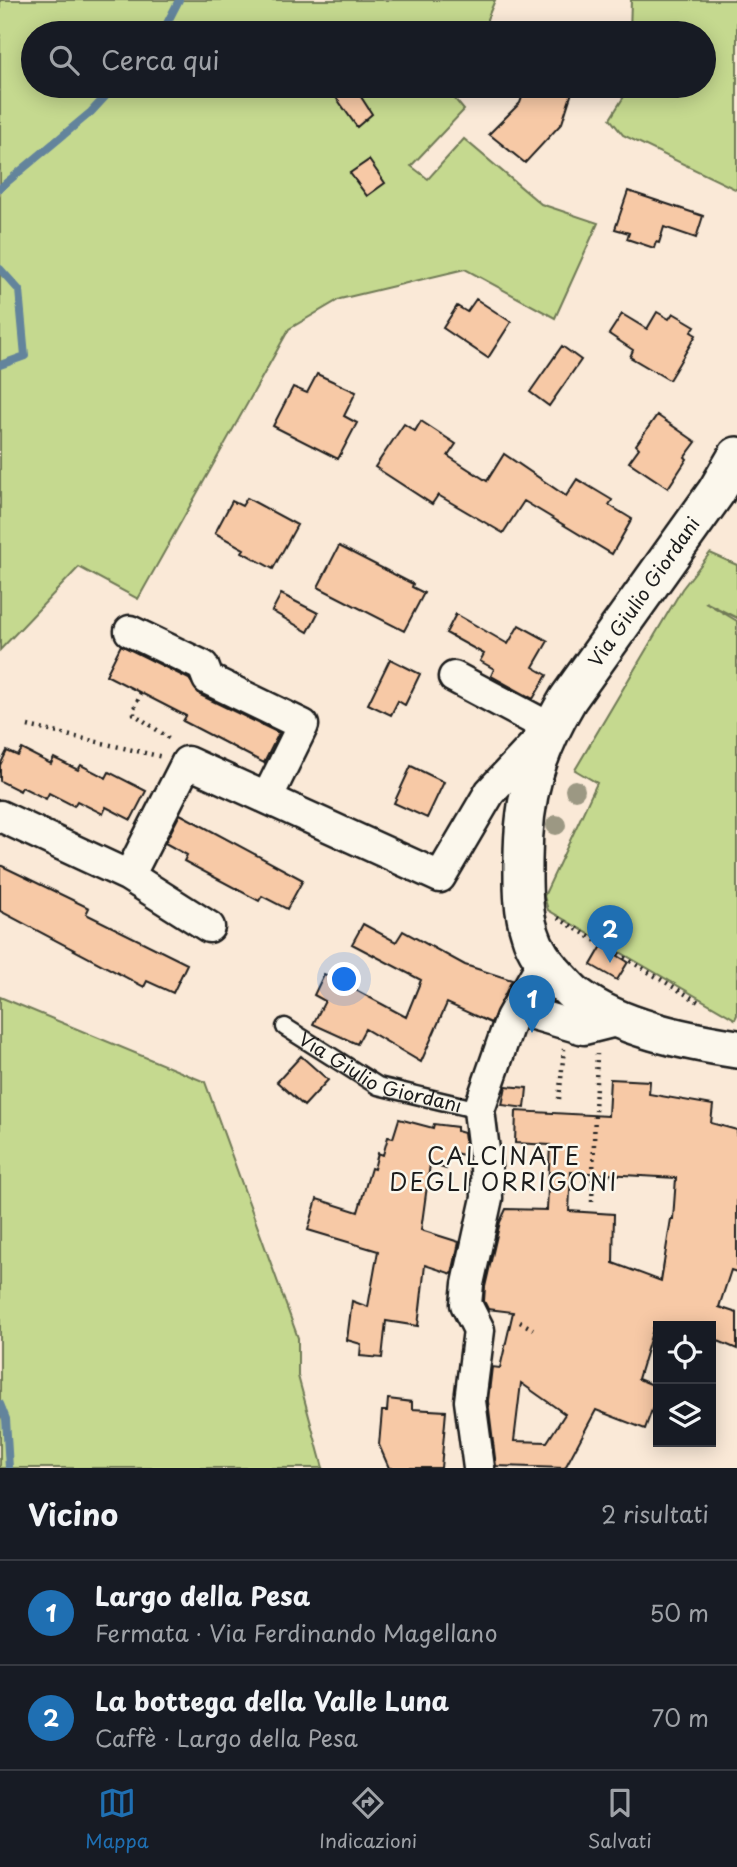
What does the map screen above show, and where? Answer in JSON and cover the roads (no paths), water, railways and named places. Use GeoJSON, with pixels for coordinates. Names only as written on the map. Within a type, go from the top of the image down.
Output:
{"type":"FeatureCollection","features":[{"type":"Feature","properties":{"kind":"street","name":"Via Giulio Giordani"},"geometry":{"type":"LineString","coordinates":[[543,962],[530,935],[523,898],[523,831],[539,753],[550,728],[568,699],[716,492],[737,456]]}},
{"type":"Feature","properties":{"kind":"street"},"geometry":{"type":"LineString","coordinates":[[129,876],[187,762],[267,798],[303,725],[208,679],[203,666],[130,631]]}},
{"type":"Feature","properties":{"kind":"street"},"geometry":{"type":"LineString","coordinates":[[454,677],[550,728]]}},
{"type":"Feature","properties":{"kind":"street","name":"Via Giulio Giordani"},"geometry":{"type":"LineString","coordinates":[[267,798],[440,877],[489,792],[550,728]]}},
{"type":"Feature","properties":{"kind":"street"},"geometry":{"type":"LineString","coordinates":[[489,792],[531,783]]}},
{"type":"Feature","properties":{"kind":"street"},"geometry":{"type":"LineString","coordinates":[[0,816],[129,876],[209,927]]}},
{"type":"Feature","properties":{"kind":"street"},"geometry":{"type":"LineString","coordinates":[[479,1468],[470,1401],[479,1330],[466,1304],[487,1198],[479,1110],[516,1009],[543,962],[576,996],[620,1020],[681,1038],[737,1049]]}},
{"type":"Feature","properties":{"kind":"street"},"geometry":{"type":"LineString","coordinates":[[516,1009],[582,1045],[620,1020]]}},
{"type":"Feature","properties":{"kind":"lane","name":"Via Giulio Giordani"},"geometry":{"type":"LineString","coordinates":[[285,1027],[378,1086],[479,1110]]}},
{"type":"Feature","properties":{"kind":"waterway"},"geometry":{"type":"LineString","coordinates":[[168,21],[179,0]]}},
{"type":"Feature","properties":{"kind":"waterway"},"geometry":{"type":"LineString","coordinates":[[0,188],[91,112],[104,98]]}},
{"type":"Feature","properties":{"kind":"waterway"},"geometry":{"type":"LineString","coordinates":[[0,269],[19,290],[25,356],[0,365]]}},
{"type":"Feature","properties":{"kind":"waterway"},"geometry":{"type":"LineString","coordinates":[[0,1404],[6,1419],[9,1468]]}},
{"type":"Feature","properties":{"kind":"place","name":"La bottega della Valle Luna"},"geometry":{"type":"Point","coordinates":[610,963]}},
{"type":"Feature","properties":{"kind":"place","name":"Largo della Pesa"},"geometry":{"type":"Point","coordinates":[532,1033]}},
{"type":"Feature","properties":{"kind":"district","name":"CALCINATE DEGLI ORRIGONI"},"geometry":{"type":"Point","coordinates":[504,1170]}}]}
